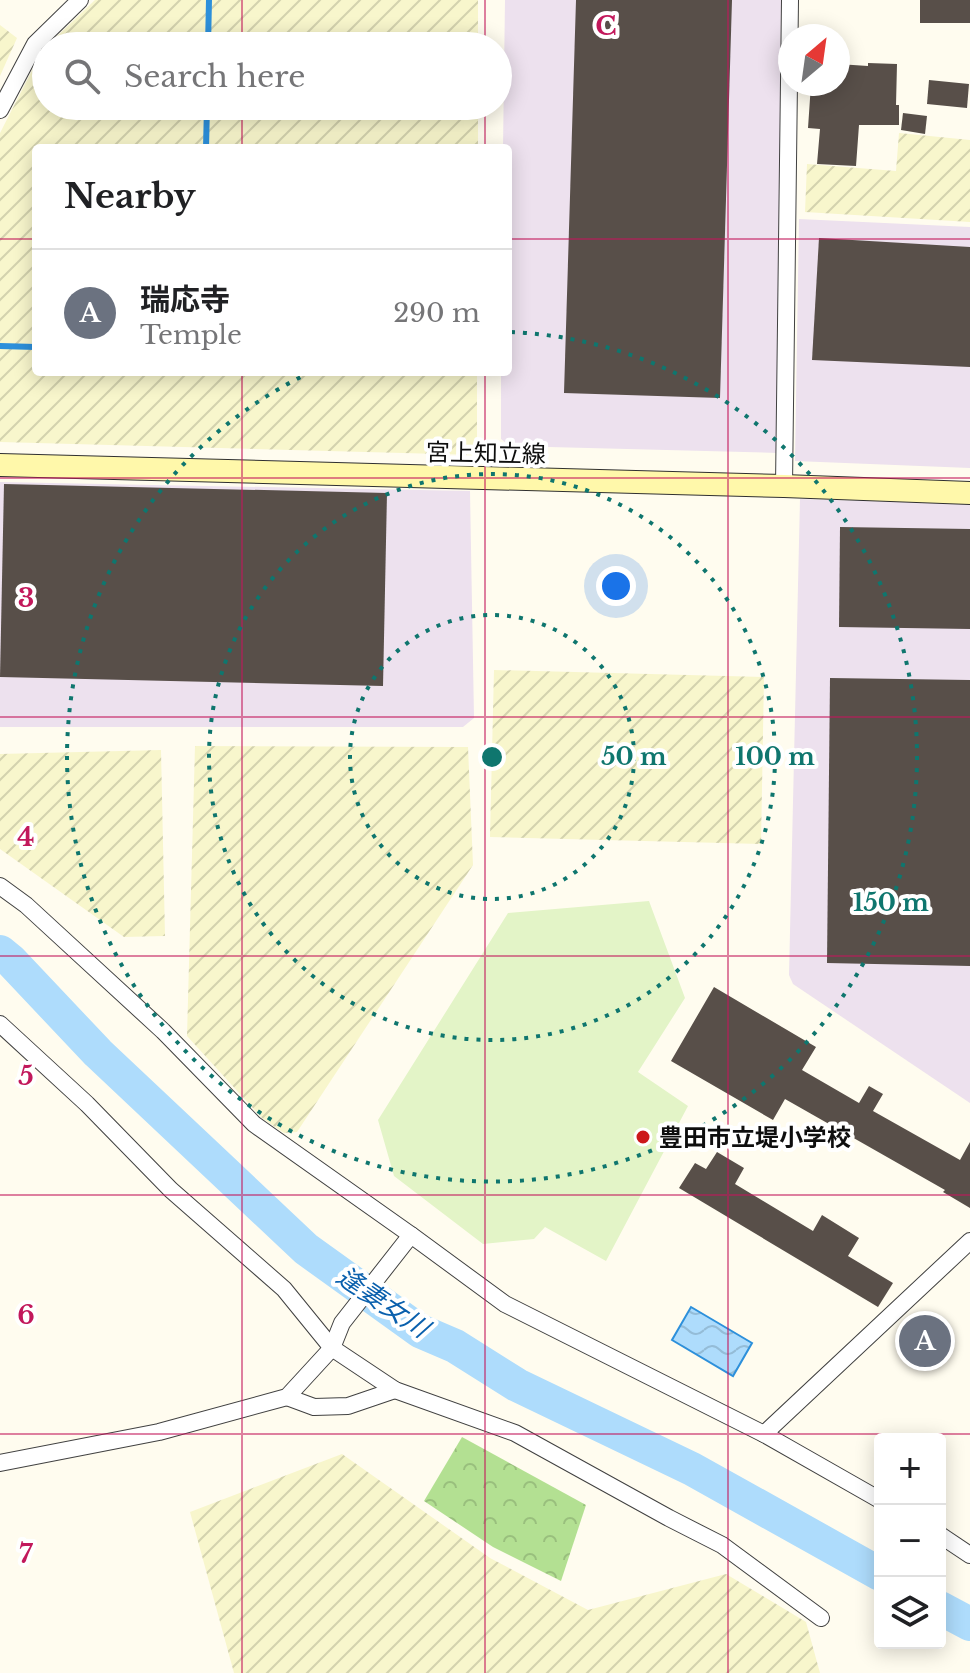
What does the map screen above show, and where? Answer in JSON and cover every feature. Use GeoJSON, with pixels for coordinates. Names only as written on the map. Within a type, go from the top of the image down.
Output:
{"type":"FeatureCollection","features":[{"type":"Feature","properties":{"kind":"main road","name":"宮上知立線"},"geometry":{"type":"LineString","coordinates":[[0,465],[970,493]]}},
{"type":"Feature","properties":{"kind":"street"},"geometry":{"type":"LineString","coordinates":[[47,32],[80,0]]}},
{"type":"Feature","properties":{"kind":"street"},"geometry":{"type":"LineString","coordinates":[[784,486],[790,0]]}},
{"type":"Feature","properties":{"kind":"street"},"geometry":{"type":"LineString","coordinates":[[0,110],[32,50]]}},
{"type":"Feature","properties":{"kind":"street"},"geometry":{"type":"LineString","coordinates":[[0,886],[26,905],[163,1031],[254,1124],[406,1242],[505,1304],[764,1434],[874,1497]]}},
{"type":"Feature","properties":{"kind":"street"},"geometry":{"type":"LineString","coordinates":[[0,1024],[87,1104],[171,1190],[284,1289],[332,1348],[395,1390],[515,1433],[722,1545],[821,1618]]}},
{"type":"Feature","properties":{"kind":"street"},"geometry":{"type":"LineString","coordinates":[[764,1434],[970,1241]]}},
{"type":"Feature","properties":{"kind":"street"},"geometry":{"type":"LineString","coordinates":[[0,1463],[159,1432],[287,1397],[332,1348],[342,1323],[406,1242]]}},
{"type":"Feature","properties":{"kind":"street"},"geometry":{"type":"LineString","coordinates":[[287,1397],[314,1407],[348,1406],[395,1390]]}},
{"type":"Feature","properties":{"kind":"street"},"geometry":{"type":"LineString","coordinates":[[946,1539],[970,1555]]}},
{"type":"Feature","properties":{"kind":"shaded area"},"geometry":{"type":"Polygon","coordinates":[[[95,0],[478,0],[478,32],[62,32],[95,0]]]}},
{"type":"Feature","properties":{"kind":"shaded area"},"geometry":{"type":"Polygon","coordinates":[[[505,0],[781,0],[781,24],[778,24],[778,96],[781,96],[779,453],[510,446],[501,439],[501,376],[512,376],[512,144],[503,144],[503,120],[512,120],[512,32],[505,32],[505,0]]]}},
{"type":"Feature","properties":{"kind":"shaded area"},"geometry":{"type":"Polygon","coordinates":[[[0,25],[17,38],[0,76],[0,25]]]}},
{"type":"Feature","properties":{"kind":"shaded area"},"geometry":{"type":"Polygon","coordinates":[[[32,71],[32,120],[478,120],[478,144],[32,144],[32,376],[477,376],[477,455],[0,442],[0,133],[32,71]]]}},
{"type":"Feature","properties":{"kind":"shaded area"},"geometry":{"type":"Polygon","coordinates":[[[899,133],[970,140],[970,222],[805,212],[807,164],[896,171],[899,133]]]}},
{"type":"Feature","properties":{"kind":"shaded area"},"geometry":{"type":"Polygon","coordinates":[[[799,219],[970,227],[970,468],[795,461],[799,219]]]}},
{"type":"Feature","properties":{"kind":"shaded area"},"geometry":{"type":"Polygon","coordinates":[[[0,482],[470,491],[474,718],[463,727],[0,727],[0,482]]]}},
{"type":"Feature","properties":{"kind":"shaded area"},"geometry":{"type":"Polygon","coordinates":[[[800,499],[970,504],[970,1103],[793,984],[789,975],[800,499]]]}},
{"type":"Feature","properties":{"kind":"shaded area"},"geometry":{"type":"Polygon","coordinates":[[[494,670],[764,677],[761,844],[490,837],[494,670]]]}},
{"type":"Feature","properties":{"kind":"shaded area"},"geometry":{"type":"Polygon","coordinates":[[[195,746],[468,747],[473,865],[297,1132],[284,1133],[262,1118],[187,1036],[195,746]]]}},
{"type":"Feature","properties":{"kind":"shaded area"},"geometry":{"type":"Polygon","coordinates":[[[161,750],[165,936],[124,937],[0,849],[0,754],[161,750]]]}},
{"type":"Feature","properties":{"kind":"shaded area"},"geometry":{"type":"Polygon","coordinates":[[[342,1454],[490,1558],[588,1610],[726,1574],[806,1622],[820,1673],[234,1673],[190,1512],[342,1454]]]}},
{"type":"Feature","properties":{"kind":"green space"},"geometry":{"type":"Polygon","coordinates":[[[649,901],[685,998],[638,1072],[688,1106],[606,1261],[545,1227],[534,1239],[483,1244],[394,1176],[378,1120],[508,913],[649,901]]]}},
{"type":"Feature","properties":{"kind":"green space"},"geometry":{"type":"Polygon","coordinates":[[[462,1437],[586,1505],[561,1581],[493,1547],[424,1501],[462,1437]]]}},
{"type":"Feature","properties":{"kind":"water"},"geometry":{"type":"Polygon","coordinates":[[[691,1307],[752,1343],[733,1376],[672,1340],[691,1307]]]}},
{"type":"Feature","properties":{"kind":"building"},"geometry":{"type":"Polygon","coordinates":[[[576,0],[732,0],[720,398],[564,393],[576,0]]]}},
{"type":"Feature","properties":{"kind":"building"},"geometry":{"type":"Polygon","coordinates":[[[920,0],[970,0],[970,23],[920,23],[920,0]]]}},
{"type":"Feature","properties":{"kind":"building"},"geometry":{"type":"Polygon","coordinates":[[[868,63],[897,64],[899,125],[859,125],[856,166],[817,164],[820,129],[808,128],[810,96],[850,96],[850,65],[868,66],[868,63]]]}},
{"type":"Feature","properties":{"kind":"building"},"geometry":{"type":"Polygon","coordinates":[[[929,80],[969,84],[967,108],[927,104],[929,80]]]}},
{"type":"Feature","properties":{"kind":"building"},"geometry":{"type":"Polygon","coordinates":[[[903,113],[927,116],[925,134],[901,130],[903,113]]]}},
{"type":"Feature","properties":{"kind":"building"},"geometry":{"type":"Polygon","coordinates":[[[819,238],[970,247],[970,367],[812,360],[819,238]]]}},
{"type":"Feature","properties":{"kind":"building"},"geometry":{"type":"Polygon","coordinates":[[[4,484],[387,493],[383,686],[0,677],[4,484]]]}},
{"type":"Feature","properties":{"kind":"building"},"geometry":{"type":"Polygon","coordinates":[[[840,527],[970,529],[970,629],[839,627],[840,527]]]}},
{"type":"Feature","properties":{"kind":"building"},"geometry":{"type":"Polygon","coordinates":[[[830,678],[970,680],[970,966],[827,963],[830,678]]]}},
{"type":"Feature","properties":{"kind":"building"},"geometry":{"type":"Polygon","coordinates":[[[714,987],[816,1047],[802,1070],[859,1103],[869,1086],[883,1094],[873,1111],[960,1160],[970,1142],[970,1208],[943,1192],[945,1190],[785,1099],[773,1120],[671,1061],[714,987]]]}},
{"type":"Feature","properties":{"kind":"building"},"geometry":{"type":"Polygon","coordinates":[[[717,1152],[744,1168],[735,1184],[813,1231],[822,1215],[859,1238],[848,1256],[893,1283],[878,1307],[679,1188],[695,1163],[706,1169],[717,1152]]]}},
{"type":"Feature","properties":{"kind":"waterway"},"geometry":{"type":"LineString","coordinates":[[208,32],[209,0]]}},
{"type":"Feature","properties":{"kind":"waterway"},"geometry":{"type":"LineString","coordinates":[[206,144],[207,120]]}},
{"type":"Feature","properties":{"kind":"waterway"},"geometry":{"type":"LineString","coordinates":[[0,346],[32,347]]}},
{"type":"Feature","properties":{"kind":"waterway","name":"逢妻女川"},"geometry":{"type":"LineString","coordinates":[[0,952],[98,1053],[306,1249],[420,1331],[455,1346],[517,1385],[692,1469],[874,1571]]}},
{"type":"Feature","properties":{"kind":"waterway","name":"逢妻女川"},"geometry":{"type":"LineString","coordinates":[[946,1611],[970,1624]]}},
{"type":"Feature","properties":{"kind":"place","name":"豊田市立堤小学校"},"geometry":{"type":"Point","coordinates":[643,1137]}},
{"type":"Feature","properties":{"kind":"place","name":"瑞応寺"},"geometry":{"type":"Point","coordinates":[925,1341]}}]}
